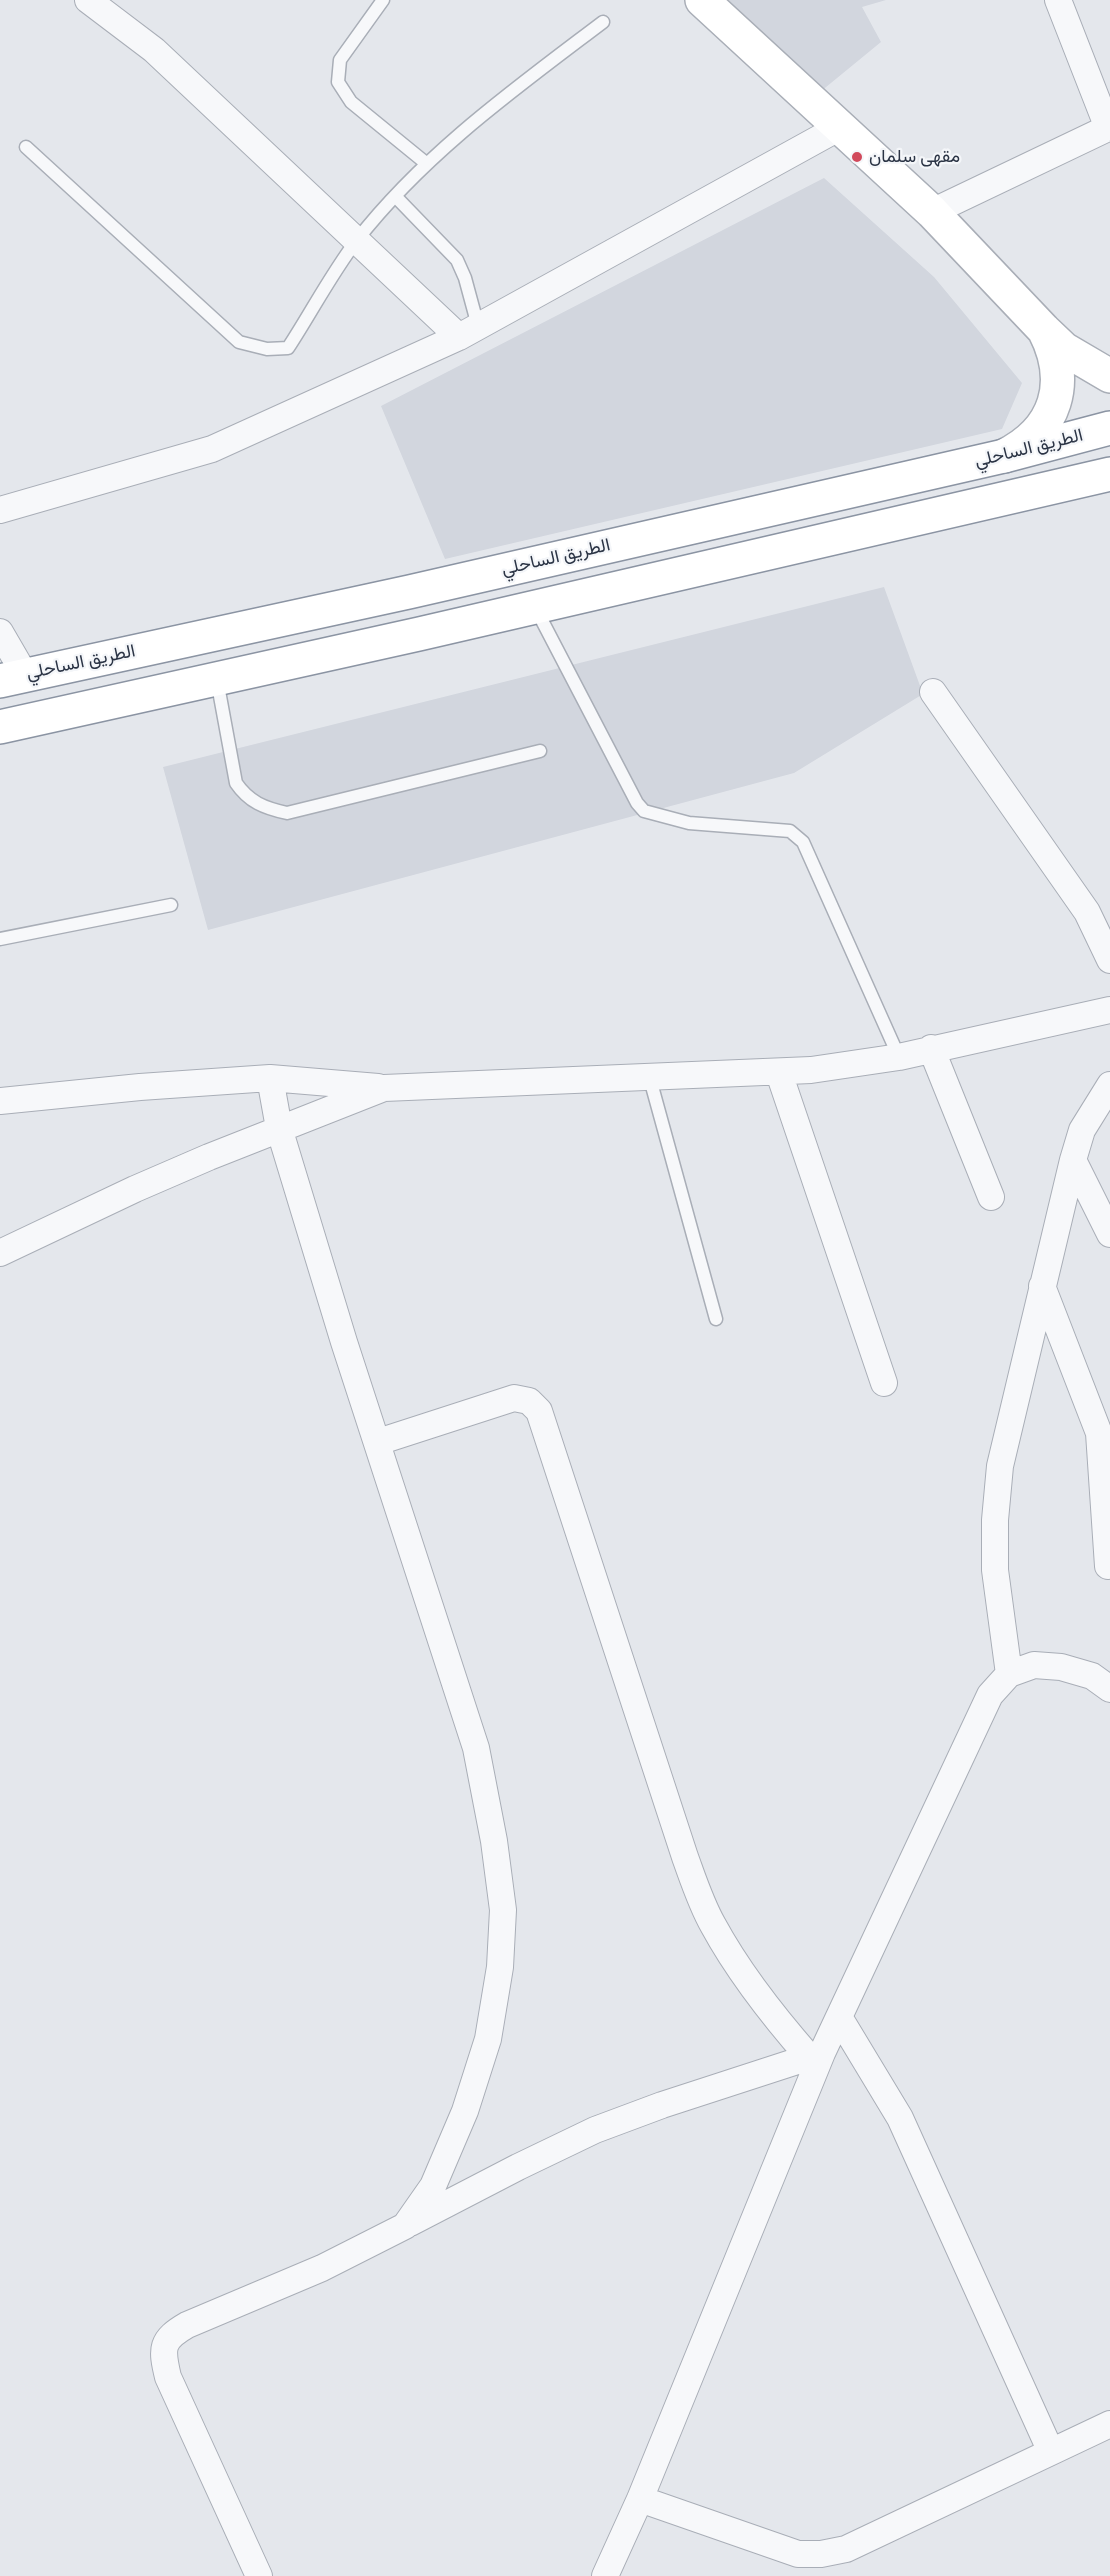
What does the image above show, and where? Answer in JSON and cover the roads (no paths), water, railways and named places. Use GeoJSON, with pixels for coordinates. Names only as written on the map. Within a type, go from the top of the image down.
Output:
{"type":"FeatureCollection","features":[{"type":"Feature","properties":{"kind":"main road"},"geometry":{"type":"LineString","coordinates":[[702,0],[932,212],[1064,349],[1110,376]]}},
{"type":"Feature","properties":{"kind":"main road"},"geometry":{"type":"LineString","coordinates":[[1004,456],[1019,449],[1043,425],[1056,395],[1057,361],[1044,330]]}},
{"type":"Feature","properties":{"kind":"main road","name":"الطريق الساحلي"},"geometry":{"type":"LineString","coordinates":[[13,678],[409,592],[1004,456],[1110,428]]}},
{"type":"Feature","properties":{"kind":"main road"},"geometry":{"type":"LineString","coordinates":[[0,727],[1110,474]]}},
{"type":"Feature","properties":{"kind":"street"},"geometry":{"type":"LineString","coordinates":[[88,0],[154,50],[357,241],[469,331]]}},
{"type":"Feature","properties":{"kind":"street"},"geometry":{"type":"LineString","coordinates":[[932,212],[1109,127],[1058,0]]}},
{"type":"Feature","properties":{"kind":"street"},"geometry":{"type":"LineString","coordinates":[[0,510],[212,449],[469,331],[840,127]]}},
{"type":"Feature","properties":{"kind":"street"},"geometry":{"type":"LineString","coordinates":[[0,632],[13,678]]}},
{"type":"Feature","properties":{"kind":"street"},"geometry":{"type":"LineString","coordinates":[[933,692],[1086,912],[1110,960]]}},
{"type":"Feature","properties":{"kind":"street"},"geometry":{"type":"LineString","coordinates":[[0,1101],[140,1087],[270,1078],[384,1088],[779,1073],[899,1057],[931,1048],[1110,1010]]}},
{"type":"Feature","properties":{"kind":"street"},"geometry":{"type":"LineString","coordinates":[[931,1048],[992,1197]]}},
{"type":"Feature","properties":{"kind":"street"},"geometry":{"type":"LineString","coordinates":[[779,1073],[884,1383]]}},
{"type":"Feature","properties":{"kind":"street"},"geometry":{"type":"LineString","coordinates":[[270,1078],[279,1128],[344,1342],[476,1748],[494,1841],[503,1910],[500,1967],[495,2003],[479,2071],[433,2187],[405,2226]]}},
{"type":"Feature","properties":{"kind":"street"},"geometry":{"type":"LineString","coordinates":[[1009,1674],[995,1570],[995,1520],[1000,1466],[1073,1160],[1082,1130],[1110,1085]]}},
{"type":"Feature","properties":{"kind":"street"},"geometry":{"type":"LineString","coordinates":[[0,1254],[135,1189],[279,1128],[384,1088]]}},
{"type":"Feature","properties":{"kind":"street"},"geometry":{"type":"LineString","coordinates":[[1073,1160],[1110,1234]]}},
{"type":"Feature","properties":{"kind":"street"},"geometry":{"type":"LineString","coordinates":[[1042,1286],[1099,1433],[1108,1566]]}},
{"type":"Feature","properties":{"kind":"street"},"geometry":{"type":"LineString","coordinates":[[378,1442],[514,1398],[529,1401],[539,1411],[699,1895],[712,1925],[743,1975],[776,2019],[815,2055]]}},
{"type":"Feature","properties":{"kind":"street"},"geometry":{"type":"LineString","coordinates":[[605,2576],[640,2499],[815,2055],[838,2018],[990,1695],[1009,1674],[1034,1665],[1061,1667],[1092,1676],[1110,1689]]}},
{"type":"Feature","properties":{"kind":"street"},"geometry":{"type":"LineString","coordinates":[[838,2018],[900,2118],[1051,2452]]}},
{"type":"Feature","properties":{"kind":"street"},"geometry":{"type":"LineString","coordinates":[[259,2576],[168,2377],[163,2359],[164,2344],[172,2334],[187,2325],[322,2268],[595,2130],[662,2105],[815,2055]]}},
{"type":"Feature","properties":{"kind":"street"},"geometry":{"type":"LineString","coordinates":[[640,2499],[778,2548],[798,2554],[821,2554],[846,2549],[1110,2424]]}},
{"type":"Feature","properties":{"kind":"lane"},"geometry":{"type":"LineString","coordinates":[[383,0],[340,60],[338,82],[351,102],[426,164]]}},
{"type":"Feature","properties":{"kind":"lane"},"geometry":{"type":"LineString","coordinates":[[26,147],[239,342],[267,349],[288,348],[357,241],[426,164],[506,96],[603,22]]}},
{"type":"Feature","properties":{"kind":"lane"},"geometry":{"type":"LineString","coordinates":[[396,197],[457,260],[465,278],[469,331]]}},
{"type":"Feature","properties":{"kind":"lane"},"geometry":{"type":"LineString","coordinates":[[534,605],[637,804],[644,811],[689,823],[790,831],[803,842],[899,1057]]}},
{"type":"Feature","properties":{"kind":"lane"},"geometry":{"type":"LineString","coordinates":[[217,679],[236,783],[245,795],[268,809],[287,813],[540,751]]}},
{"type":"Feature","properties":{"kind":"lane"},"geometry":{"type":"LineString","coordinates":[[0,939],[171,904]]}},
{"type":"Feature","properties":{"kind":"lane"},"geometry":{"type":"LineString","coordinates":[[650,1078],[716,1319]]}},
{"type":"Feature","properties":{"kind":"place","name":"مقهى سلمان"},"geometry":{"type":"Point","coordinates":[857,157]}}]}
